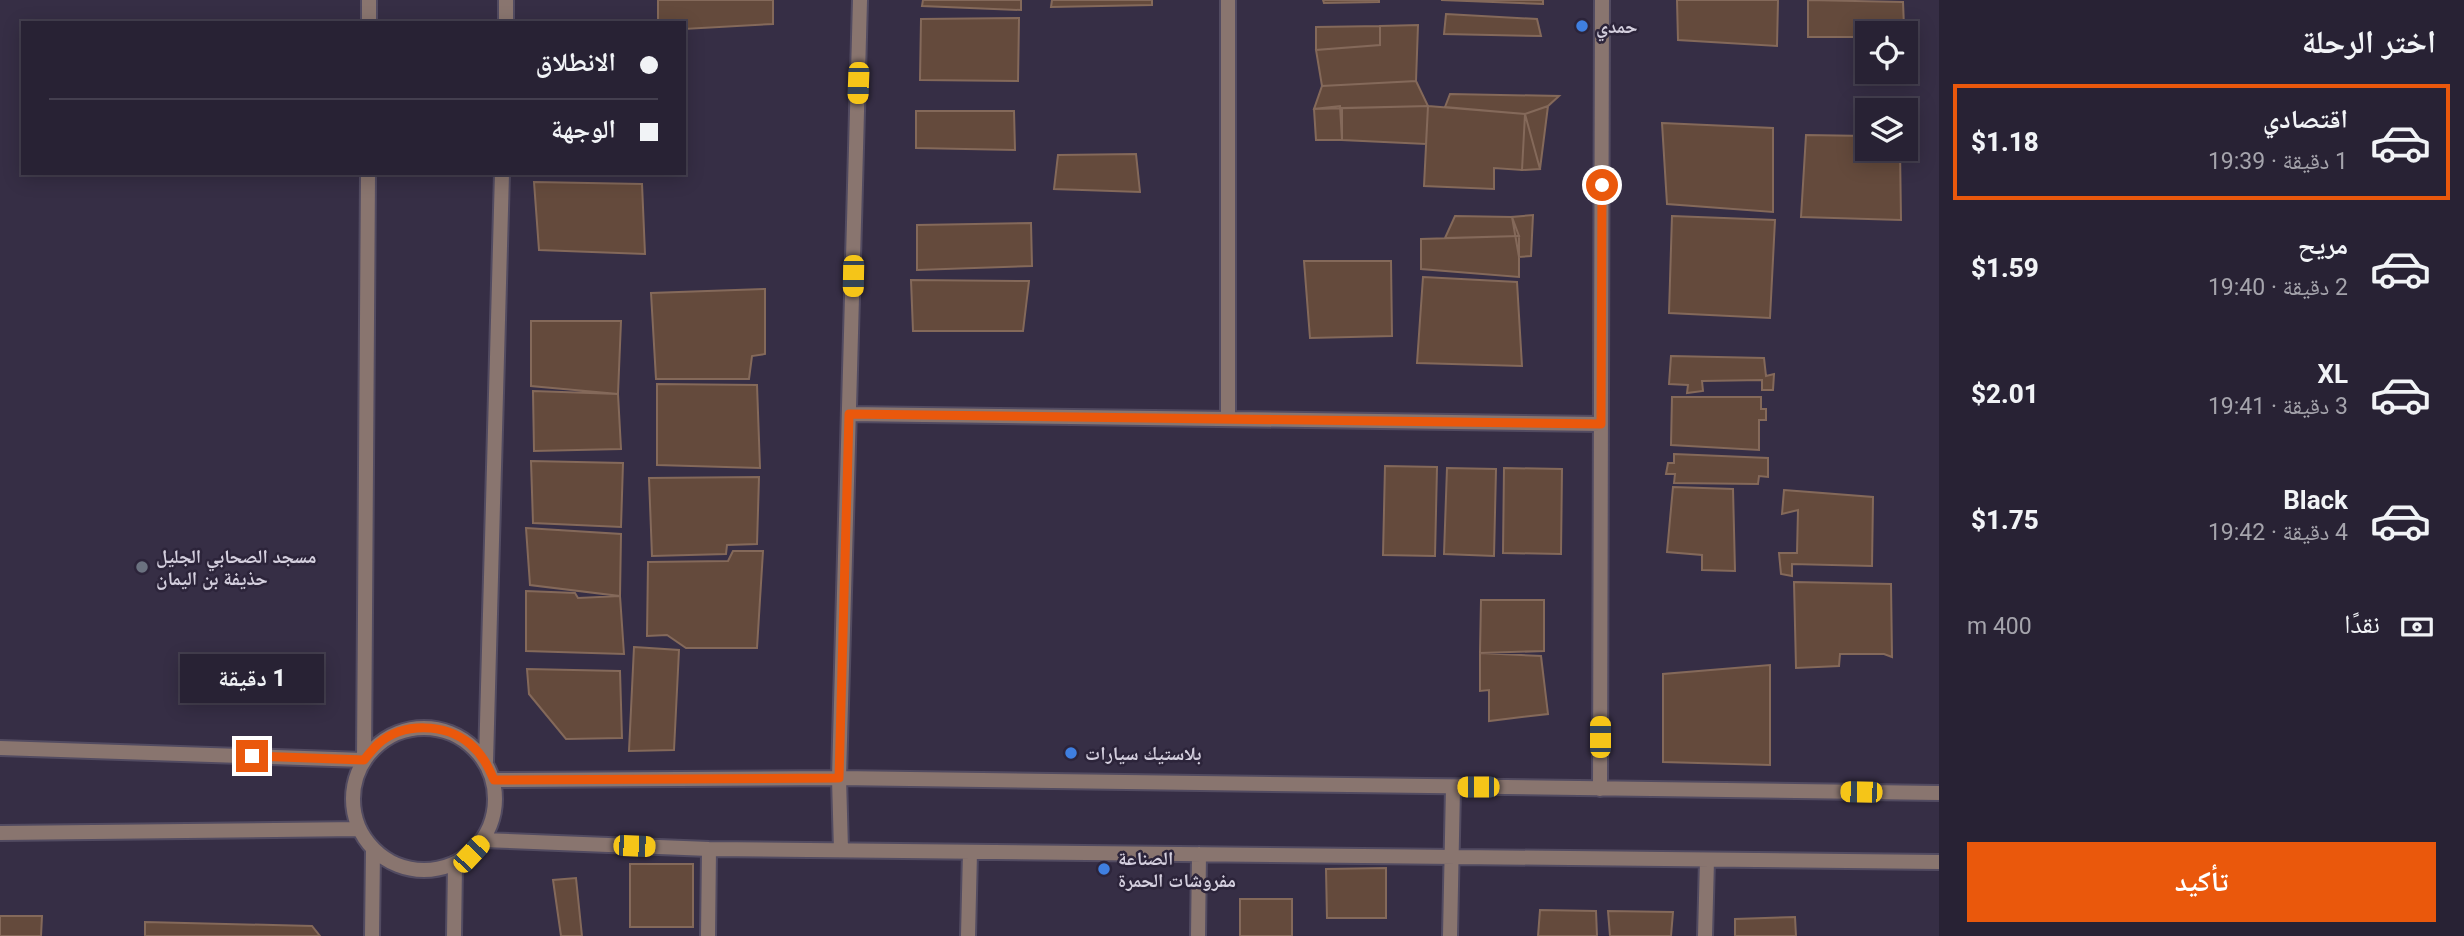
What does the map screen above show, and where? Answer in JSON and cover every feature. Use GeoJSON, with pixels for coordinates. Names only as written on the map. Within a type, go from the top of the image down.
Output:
{"type":"FeatureCollection","features":[{"type":"Feature","properties":{"kind":"street"},"geometry":{"type":"LineString","coordinates":[[369,0],[369,21]]}},
{"type":"Feature","properties":{"kind":"street"},"geometry":{"type":"LineString","coordinates":[[506,0],[506,21]]}},
{"type":"Feature","properties":{"kind":"street"},"geometry":{"type":"LineString","coordinates":[[841,850],[839,778],[860,0]]}},
{"type":"Feature","properties":{"kind":"street"},"geometry":{"type":"LineString","coordinates":[[1228,0],[1228,419]]}},
{"type":"Feature","properties":{"kind":"street"},"geometry":{"type":"LineString","coordinates":[[1600,789],[1602,0]]}},
{"type":"Feature","properties":{"kind":"street"},"geometry":{"type":"LineString","coordinates":[[364,760],[368,175]]}},
{"type":"Feature","properties":{"kind":"street"},"geometry":{"type":"LineString","coordinates":[[486,761],[502,175]]}},
{"type":"Feature","properties":{"kind":"street"},"geometry":{"type":"LineString","coordinates":[[849,414],[1601,424]]}},
{"type":"Feature","properties":{"kind":"street"},"geometry":{"type":"LineString","coordinates":[[425,727],[449,732],[469,743],[486,761],[494,780],[496,801],[492,821],[483,840],[471,854],[455,864],[434,870],[411,869],[391,862],[373,849],[359,830],[353,806],[354,782],[364,760],[380,742],[401,731],[425,727]]}},
{"type":"Feature","properties":{"kind":"street"},"geometry":{"type":"LineString","coordinates":[[0,748],[364,760]]}},
{"type":"Feature","properties":{"kind":"street"},"geometry":{"type":"LineString","coordinates":[[494,780],[839,778],[1939,793]]}},
{"type":"Feature","properties":{"kind":"street"},"geometry":{"type":"LineString","coordinates":[[1450,936],[1453,787]]}},
{"type":"Feature","properties":{"kind":"street"},"geometry":{"type":"LineString","coordinates":[[0,833],[359,830]]}},
{"type":"Feature","properties":{"kind":"street"},"geometry":{"type":"LineString","coordinates":[[483,840],[709,849],[1939,862]]}},
{"type":"Feature","properties":{"kind":"street"},"geometry":{"type":"LineString","coordinates":[[372,936],[373,849]]}},
{"type":"Feature","properties":{"kind":"street"},"geometry":{"type":"LineString","coordinates":[[708,936],[709,849]]}},
{"type":"Feature","properties":{"kind":"street"},"geometry":{"type":"LineString","coordinates":[[968,936],[970,852]]}},
{"type":"Feature","properties":{"kind":"street"},"geometry":{"type":"LineString","coordinates":[[1198,936],[1199,854]]}},
{"type":"Feature","properties":{"kind":"street"},"geometry":{"type":"LineString","coordinates":[[1705,936],[1707,860]]}},
{"type":"Feature","properties":{"kind":"street"},"geometry":{"type":"LineString","coordinates":[[454,936],[455,864]]}},
{"type":"Feature","properties":{"kind":"building"},"geometry":{"type":"Polygon","coordinates":[[[658,0],[773,0],[773,24],[686,29],[686,21],[658,21],[658,0]]]}},
{"type":"Feature","properties":{"kind":"building"},"geometry":{"type":"Polygon","coordinates":[[[923,0],[1021,0],[1021,10],[922,6],[923,0]]]}},
{"type":"Feature","properties":{"kind":"building"},"geometry":{"type":"Polygon","coordinates":[[[1052,0],[1152,0],[1152,5],[1051,7],[1052,0]]]}},
{"type":"Feature","properties":{"kind":"building"},"geometry":{"type":"Polygon","coordinates":[[[1323,0],[1379,0],[1379,2],[1324,3],[1323,0]]]}},
{"type":"Feature","properties":{"kind":"building"},"geometry":{"type":"Polygon","coordinates":[[[1441,0],[1543,0],[1543,4],[1441,0]]]}},
{"type":"Feature","properties":{"kind":"building"},"geometry":{"type":"Polygon","coordinates":[[[1677,0],[1778,0],[1777,46],[1678,40],[1677,0]]]}},
{"type":"Feature","properties":{"kind":"building"},"geometry":{"type":"Polygon","coordinates":[[[1808,0],[1903,2],[1904,21],[1855,21],[1855,37],[1808,37],[1808,0]]]}},
{"type":"Feature","properties":{"kind":"building"},"geometry":{"type":"Polygon","coordinates":[[[1446,14],[1537,19],[1541,36],[1444,34],[1446,14]]]}},
{"type":"Feature","properties":{"kind":"building"},"geometry":{"type":"Polygon","coordinates":[[[1019,18],[1018,81],[920,80],[921,19],[1019,18]]]}},
{"type":"Feature","properties":{"kind":"building"},"geometry":{"type":"Polygon","coordinates":[[[1418,25],[1416,81],[1322,86],[1316,50],[1380,45],[1380,26],[1418,25]]]}},
{"type":"Feature","properties":{"kind":"building"},"geometry":{"type":"Polygon","coordinates":[[[1380,26],[1380,45],[1316,50],[1316,27],[1380,26]]]}},
{"type":"Feature","properties":{"kind":"building"},"geometry":{"type":"Polygon","coordinates":[[[1416,81],[1428,106],[1314,109],[1322,86],[1416,81]]]}},
{"type":"Feature","properties":{"kind":"building"},"geometry":{"type":"Polygon","coordinates":[[[1450,94],[1559,96],[1548,106],[1525,114],[1445,107],[1450,94]]]}},
{"type":"Feature","properties":{"kind":"building"},"geometry":{"type":"Polygon","coordinates":[[[1340,106],[1342,140],[1316,140],[1314,109],[1340,106]]]}},
{"type":"Feature","properties":{"kind":"building"},"geometry":{"type":"Polygon","coordinates":[[[1428,106],[1525,114],[1522,170],[1494,168],[1494,189],[1424,186],[1428,106]]]}},
{"type":"Feature","properties":{"kind":"building"},"geometry":{"type":"Polygon","coordinates":[[[1428,106],[1426,144],[1342,140],[1342,108],[1428,106]]]}},
{"type":"Feature","properties":{"kind":"building"},"geometry":{"type":"Polygon","coordinates":[[[1548,106],[1540,169],[1525,114],[1548,106]]]}},
{"type":"Feature","properties":{"kind":"building"},"geometry":{"type":"Polygon","coordinates":[[[916,111],[1014,111],[1015,150],[916,148],[916,111]]]}},
{"type":"Feature","properties":{"kind":"building"},"geometry":{"type":"Polygon","coordinates":[[[1525,114],[1540,169],[1522,170],[1525,114]]]}},
{"type":"Feature","properties":{"kind":"building"},"geometry":{"type":"Polygon","coordinates":[[[1662,123],[1773,128],[1773,212],[1667,204],[1662,123]]]}},
{"type":"Feature","properties":{"kind":"building"},"geometry":{"type":"Polygon","coordinates":[[[1806,135],[1855,136],[1855,161],[1900,161],[1901,220],[1801,217],[1806,135]]]}},
{"type":"Feature","properties":{"kind":"building"},"geometry":{"type":"Polygon","coordinates":[[[1136,154],[1140,192],[1054,189],[1058,155],[1136,154]]]}},
{"type":"Feature","properties":{"kind":"building"},"geometry":{"type":"Polygon","coordinates":[[[534,182],[642,184],[645,254],[539,250],[534,182]]]}},
{"type":"Feature","properties":{"kind":"building"},"geometry":{"type":"Polygon","coordinates":[[[1533,215],[1531,256],[1519,257],[1512,217],[1533,215]]]}},
{"type":"Feature","properties":{"kind":"building"},"geometry":{"type":"Polygon","coordinates":[[[1455,216],[1512,217],[1519,236],[1445,238],[1455,216]]]}},
{"type":"Feature","properties":{"kind":"building"},"geometry":{"type":"Polygon","coordinates":[[[1672,216],[1775,220],[1770,318],[1669,313],[1672,216]]]}},
{"type":"Feature","properties":{"kind":"building"},"geometry":{"type":"Polygon","coordinates":[[[1031,223],[1032,266],[917,270],[917,225],[1031,223]]]}},
{"type":"Feature","properties":{"kind":"building"},"geometry":{"type":"Polygon","coordinates":[[[1519,236],[1519,277],[1421,269],[1421,239],[1519,236]]]}},
{"type":"Feature","properties":{"kind":"building"},"geometry":{"type":"Polygon","coordinates":[[[1304,261],[1391,261],[1392,336],[1310,338],[1304,261]]]}},
{"type":"Feature","properties":{"kind":"building"},"geometry":{"type":"Polygon","coordinates":[[[1423,277],[1517,282],[1522,366],[1417,363],[1423,277]]]}},
{"type":"Feature","properties":{"kind":"building"},"geometry":{"type":"Polygon","coordinates":[[[911,280],[1029,281],[1023,331],[913,331],[911,280]]]}},
{"type":"Feature","properties":{"kind":"building"},"geometry":{"type":"Polygon","coordinates":[[[765,289],[765,354],[752,356],[749,379],[656,379],[651,293],[765,289]]]}},
{"type":"Feature","properties":{"kind":"building"},"geometry":{"type":"Polygon","coordinates":[[[531,321],[621,321],[618,394],[531,386],[531,321]]]}},
{"type":"Feature","properties":{"kind":"building"},"geometry":{"type":"Polygon","coordinates":[[[1671,356],[1764,358],[1766,376],[1774,374],[1773,390],[1762,390],[1762,380],[1702,381],[1703,391],[1687,393],[1688,385],[1669,384],[1671,356]]]}},
{"type":"Feature","properties":{"kind":"building"},"geometry":{"type":"Polygon","coordinates":[[[657,384],[757,385],[760,468],[657,465],[657,384]]]}},
{"type":"Feature","properties":{"kind":"building"},"geometry":{"type":"Polygon","coordinates":[[[533,391],[618,394],[621,449],[534,451],[533,391]]]}},
{"type":"Feature","properties":{"kind":"building"},"geometry":{"type":"Polygon","coordinates":[[[1672,397],[1761,397],[1761,409],[1766,409],[1766,420],[1759,420],[1759,450],[1671,445],[1672,397]]]}},
{"type":"Feature","properties":{"kind":"building"},"geometry":{"type":"Polygon","coordinates":[[[1674,454],[1768,458],[1768,477],[1759,476],[1758,484],[1674,483],[1675,474],[1666,474],[1668,463],[1674,463],[1674,454]]]}},
{"type":"Feature","properties":{"kind":"building"},"geometry":{"type":"Polygon","coordinates":[[[531,461],[623,463],[621,527],[533,523],[531,461]]]}},
{"type":"Feature","properties":{"kind":"building"},"geometry":{"type":"Polygon","coordinates":[[[1385,466],[1437,467],[1435,556],[1383,555],[1385,466]]]}},
{"type":"Feature","properties":{"kind":"building"},"geometry":{"type":"Polygon","coordinates":[[[1447,468],[1496,469],[1494,556],[1444,554],[1447,468]]]}},
{"type":"Feature","properties":{"kind":"building"},"geometry":{"type":"Polygon","coordinates":[[[1504,468],[1562,469],[1561,554],[1503,553],[1504,468]]]}},
{"type":"Feature","properties":{"kind":"building"},"geometry":{"type":"Polygon","coordinates":[[[759,477],[757,544],[727,545],[726,554],[652,556],[649,478],[759,477]]]}},
{"type":"Feature","properties":{"kind":"building"},"geometry":{"type":"Polygon","coordinates":[[[1673,487],[1733,489],[1735,571],[1702,570],[1702,555],[1667,552],[1673,487]]]}},
{"type":"Feature","properties":{"kind":"building"},"geometry":{"type":"Polygon","coordinates":[[[1784,490],[1873,497],[1872,566],[1792,564],[1792,576],[1781,574],[1779,553],[1797,553],[1798,510],[1782,514],[1784,490]]]}},
{"type":"Feature","properties":{"kind":"building"},"geometry":{"type":"Polygon","coordinates":[[[526,528],[621,534],[620,596],[530,585],[526,528]]]}},
{"type":"Feature","properties":{"kind":"building"},"geometry":{"type":"Polygon","coordinates":[[[733,551],[763,551],[757,648],[686,648],[667,635],[647,636],[648,562],[728,561],[733,551]]]}},
{"type":"Feature","properties":{"kind":"building"},"geometry":{"type":"Polygon","coordinates":[[[1794,582],[1891,584],[1892,657],[1884,654],[1840,654],[1839,666],[1796,668],[1794,582]]]}},
{"type":"Feature","properties":{"kind":"building"},"geometry":{"type":"Polygon","coordinates":[[[526,591],[575,593],[578,598],[620,596],[624,654],[526,651],[526,591]]]}},
{"type":"Feature","properties":{"kind":"building"},"geometry":{"type":"Polygon","coordinates":[[[1481,600],[1544,600],[1544,651],[1480,653],[1481,600]]]}},
{"type":"Feature","properties":{"kind":"building"},"geometry":{"type":"Polygon","coordinates":[[[634,647],[679,650],[674,750],[629,751],[634,647]]]}},
{"type":"Feature","properties":{"kind":"building"},"geometry":{"type":"Polygon","coordinates":[[[1480,653],[1541,656],[1548,714],[1489,721],[1489,690],[1480,691],[1480,653]]]}},
{"type":"Feature","properties":{"kind":"building"},"geometry":{"type":"Polygon","coordinates":[[[1770,665],[1770,765],[1663,762],[1663,674],[1770,665]]]}},
{"type":"Feature","properties":{"kind":"building"},"geometry":{"type":"Polygon","coordinates":[[[527,669],[620,671],[622,738],[566,739],[529,694],[527,669]]]}},
{"type":"Feature","properties":{"kind":"building"},"geometry":{"type":"Polygon","coordinates":[[[630,864],[693,864],[693,927],[630,927],[630,864]]]}},
{"type":"Feature","properties":{"kind":"building"},"geometry":{"type":"Polygon","coordinates":[[[1386,868],[1386,918],[1327,918],[1326,869],[1386,868]]]}},
{"type":"Feature","properties":{"kind":"building"},"geometry":{"type":"Polygon","coordinates":[[[576,878],[582,936],[561,936],[553,880],[576,878]]]}},
{"type":"Feature","properties":{"kind":"building"},"geometry":{"type":"Polygon","coordinates":[[[1240,899],[1292,899],[1292,936],[1240,936],[1240,899]]]}},
{"type":"Feature","properties":{"kind":"building"},"geometry":{"type":"Polygon","coordinates":[[[1540,910],[1596,911],[1597,936],[1538,936],[1540,910]]]}},
{"type":"Feature","properties":{"kind":"building"},"geometry":{"type":"Polygon","coordinates":[[[1608,911],[1673,912],[1671,936],[1610,936],[1608,911]]]}},
{"type":"Feature","properties":{"kind":"building"},"geometry":{"type":"Polygon","coordinates":[[[0,916],[42,916],[41,936],[0,936],[0,916]]]}},
{"type":"Feature","properties":{"kind":"building"},"geometry":{"type":"Polygon","coordinates":[[[1795,917],[1796,936],[1735,936],[1735,919],[1795,917]]]}},
{"type":"Feature","properties":{"kind":"building"},"geometry":{"type":"Polygon","coordinates":[[[145,922],[312,926],[320,936],[145,936],[145,922]]]}},
{"type":"Feature","properties":{"kind":"place","name":"حمدي"},"geometry":{"type":"Point","coordinates":[1582,26]}},
{"type":"Feature","properties":{"kind":"place","name":"مسجد الصحابي الجليل حذيفة بن اليمان"},"geometry":{"type":"Point","coordinates":[142,567]}},
{"type":"Feature","properties":{"kind":"place","name":"بلاستيك سيارات"},"geometry":{"type":"Point","coordinates":[1071,753]}},
{"type":"Feature","properties":{"kind":"place","name":"الصناعة مفروشات الحمرة"},"geometry":{"type":"Point","coordinates":[1104,869]}},
{"type":"Feature","properties":{"kind":"route"},"geometry":{"type":"LineString","coordinates":[[252,756],[364,760],[380,742],[401,731],[425,727],[449,732],[469,743],[486,761],[494,780],[839,778],[849,414],[1601,424],[1602,185]]}}]}
